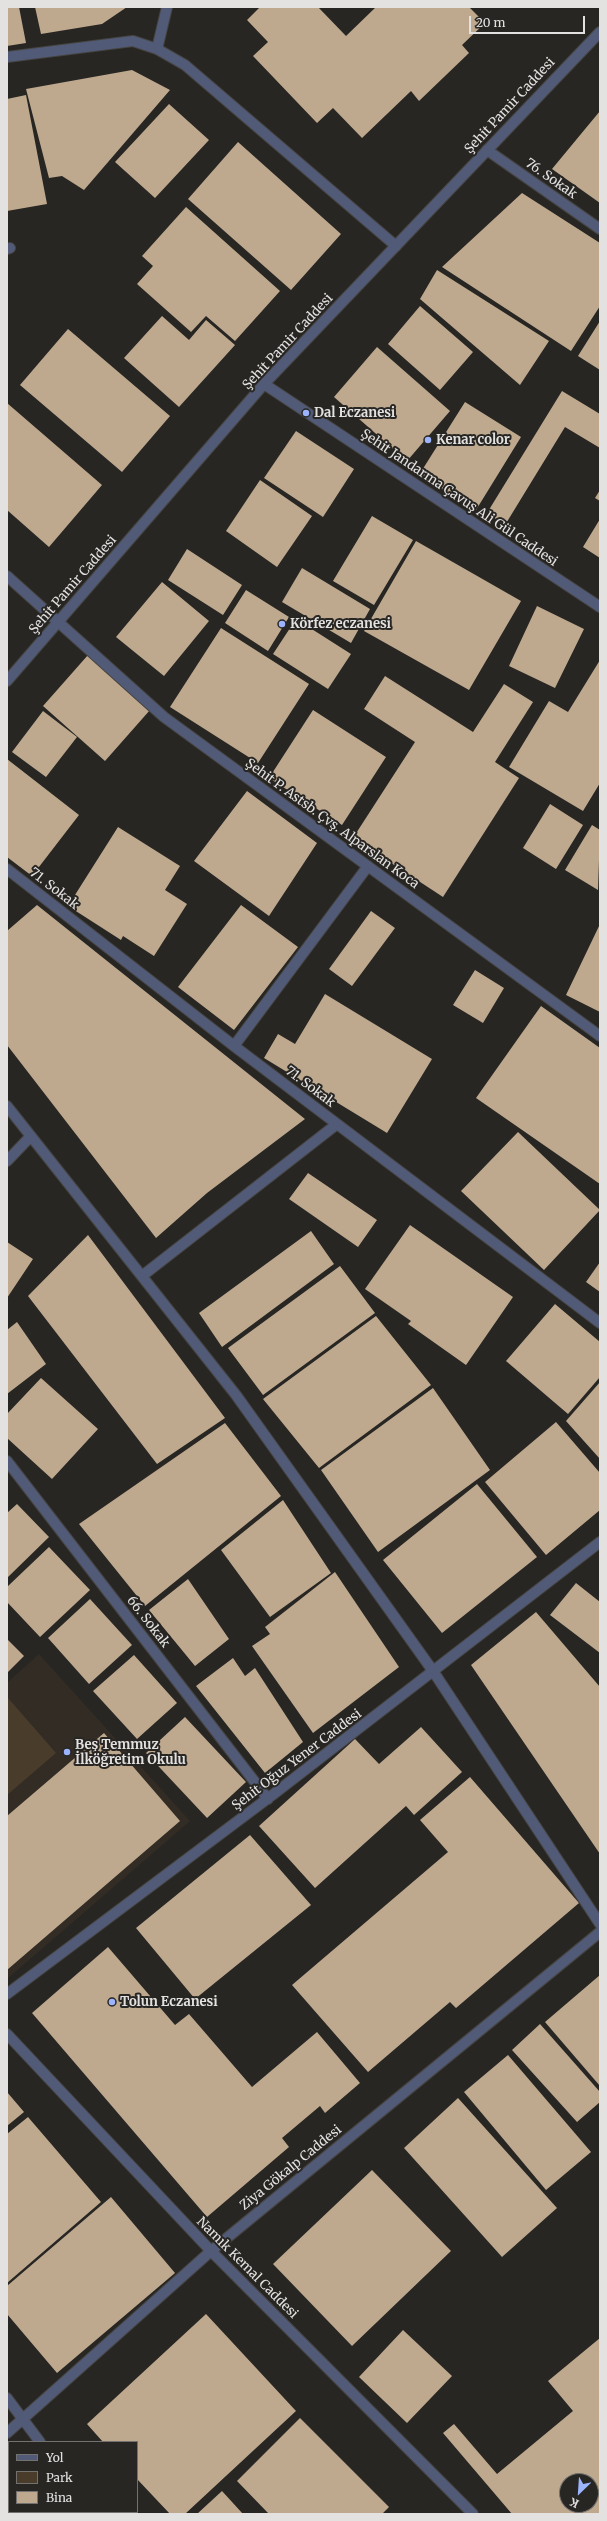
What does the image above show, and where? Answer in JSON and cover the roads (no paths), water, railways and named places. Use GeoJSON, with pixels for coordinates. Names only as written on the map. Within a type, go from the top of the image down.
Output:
{"type":"FeatureCollection","features":[{"type":"Feature","properties":{"kind":"street"},"geometry":{"type":"LineString","coordinates":[[157,48],[167,7]]}},
{"type":"Feature","properties":{"kind":"street","name":"Şehit Pamir Caddesi"},"geometry":{"type":"LineString","coordinates":[[7,681],[264,384],[599,34]]}},
{"type":"Feature","properties":{"kind":"street"},"geometry":{"type":"LineString","coordinates":[[7,58],[133,41],[157,48],[185,65],[396,246]]}},
{"type":"Feature","properties":{"kind":"street","name":"76. Sokak"},"geometry":{"type":"LineString","coordinates":[[487,150],[600,229]]}},
{"type":"Feature","properties":{"kind":"street","name":"Şehit Jandarma Çavuş Ali Gül Caddesi"},"geometry":{"type":"LineString","coordinates":[[264,384],[600,607]]}},
{"type":"Feature","properties":{"kind":"street","name":"Şehit P. Astsb. Çvş. Alparslan Koca"},"geometry":{"type":"LineString","coordinates":[[7,576],[164,717],[600,1036]]}},
{"type":"Feature","properties":{"kind":"street"},"geometry":{"type":"LineString","coordinates":[[234,1046],[368,866]]}},
{"type":"Feature","properties":{"kind":"street","name":"71. Sokak"},"geometry":{"type":"LineString","coordinates":[[7,869],[234,1046],[600,1323]]}},
{"type":"Feature","properties":{"kind":"street"},"geometry":{"type":"LineString","coordinates":[[7,1106],[236,1394],[433,1671],[600,1924]]}},
{"type":"Feature","properties":{"kind":"street"},"geometry":{"type":"LineString","coordinates":[[142,1276],[337,1124]]}},
{"type":"Feature","properties":{"kind":"street"},"geometry":{"type":"LineString","coordinates":[[7,1161],[31,1136]]}},
{"type":"Feature","properties":{"kind":"street","name":"66. Sokak"},"geometry":{"type":"LineString","coordinates":[[7,1461],[268,1799]]}},
{"type":"Feature","properties":{"kind":"street","name":"Şehit Oğuz Yener Caddesi"},"geometry":{"type":"LineString","coordinates":[[7,1994],[268,1799],[600,1542]]}},
{"type":"Feature","properties":{"kind":"street","name":"Ziya Gökalp Caddesi"},"geometry":{"type":"LineString","coordinates":[[7,2433],[211,2251],[600,1932]]}},
{"type":"Feature","properties":{"kind":"street","name":"Namık Kemal Caddesi"},"geometry":{"type":"LineString","coordinates":[[7,2034],[211,2251],[474,2514]]}},
{"type":"Feature","properties":{"kind":"street"},"geometry":{"type":"LineString","coordinates":[[7,2398],[39,2441]]}},
{"type":"Feature","properties":{"kind":"place","name":"Dal Eczanesi"},"geometry":{"type":"Point","coordinates":[306,413]}},
{"type":"Feature","properties":{"kind":"place","name":"Kenar color"},"geometry":{"type":"Point","coordinates":[428,440]}},
{"type":"Feature","properties":{"kind":"place","name":"Körfez eczanesi"},"geometry":{"type":"Point","coordinates":[282,624]}},
{"type":"Feature","properties":{"kind":"place","name":"Beş Temmuz İlköğretim Okulu"},"geometry":{"type":"Point","coordinates":[67,1752]}},
{"type":"Feature","properties":{"kind":"place","name":"Tolun Eczanesi"},"geometry":{"type":"Point","coordinates":[112,2002]}}]}
